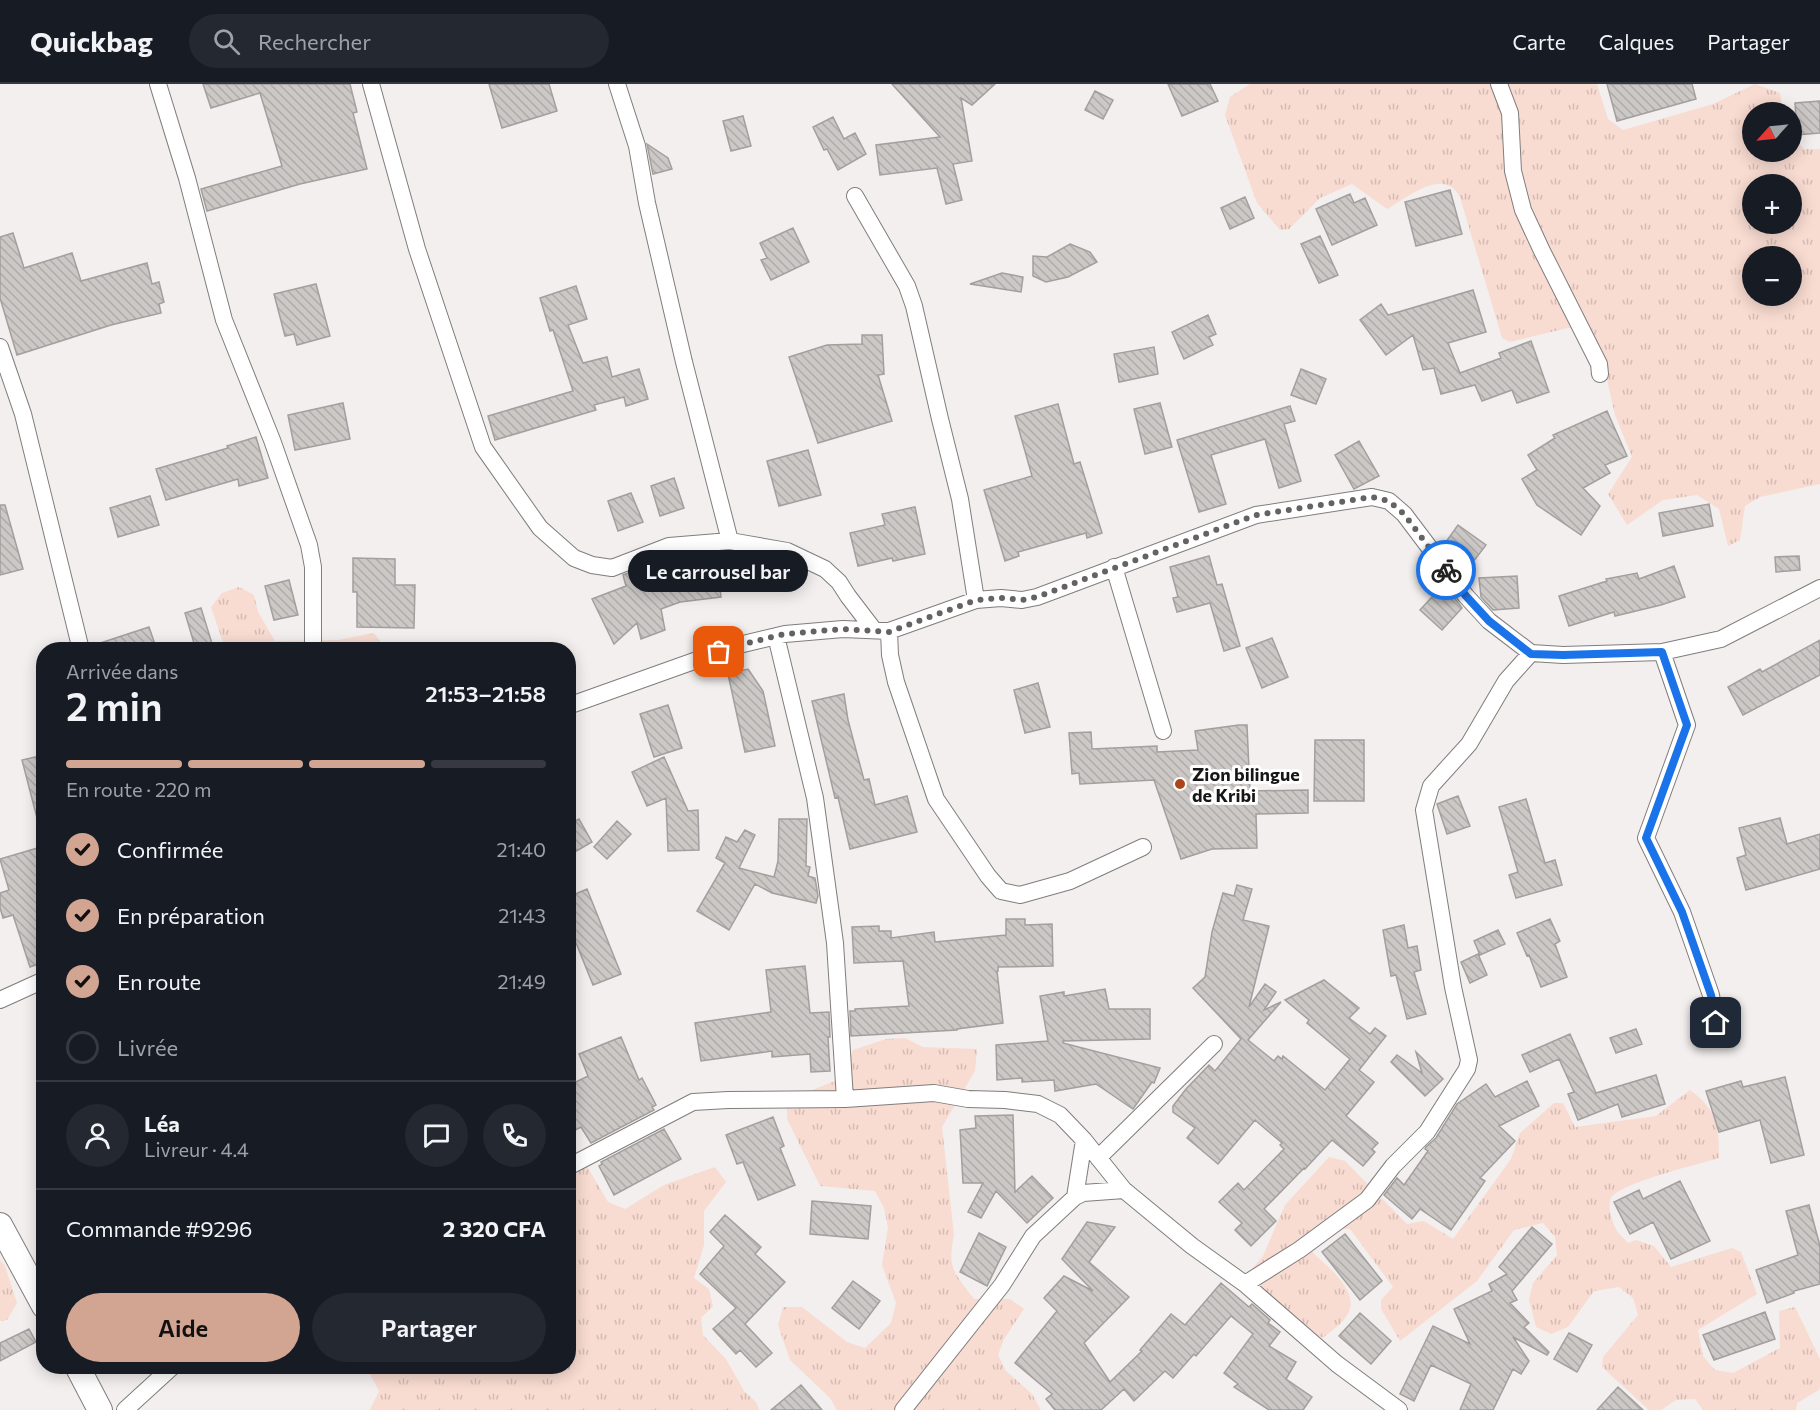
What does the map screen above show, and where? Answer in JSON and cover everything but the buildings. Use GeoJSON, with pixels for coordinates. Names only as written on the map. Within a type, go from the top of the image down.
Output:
{"type":"FeatureCollection","features":[{"type":"Feature","properties":{"kind":"street"},"geometry":{"type":"LineString","coordinates":[[158,84],[188,178],[224,320],[272,440],[309,545],[313,567],[313,642]]}},
{"type":"Feature","properties":{"kind":"street"},"geometry":{"type":"LineString","coordinates":[[371,84],[417,249],[483,447],[540,528],[574,558],[592,565],[612,568],[669,546],[730,541],[787,551],[825,569],[881,631],[936,800],[988,876],[1001,891],[1020,895],[1070,881],[1143,847]]}},
{"type":"Feature","properties":{"kind":"street"},"geometry":{"type":"LineString","coordinates":[[617,84],[637,146],[647,203],[679,339],[730,541]]}},
{"type":"Feature","properties":{"kind":"street"},"geometry":{"type":"LineString","coordinates":[[1499,84],[1510,113],[1513,171],[1523,210],[1599,364],[1600,374]]}},
{"type":"Feature","properties":{"kind":"street"},"geometry":{"type":"LineString","coordinates":[[855,196],[907,286],[914,306],[960,499],[976,600]]}},
{"type":"Feature","properties":{"kind":"street"},"geometry":{"type":"LineString","coordinates":[[0,347],[23,414],[79,642]]}},
{"type":"Feature","properties":{"kind":"street"},"geometry":{"type":"LineString","coordinates":[[576,703],[739,645],[785,634],[843,629],[881,631],[976,600],[1001,598],[1022,600],[1037,597],[1256,515],[1372,497],[1389,501],[1404,514],[1466,596],[1489,621],[1531,654],[1662,652],[1721,639],[1820,588]]}},
{"type":"Feature","properties":{"kind":"street"},"geometry":{"type":"LineString","coordinates":[[1114,567],[1163,731]]}},
{"type":"Feature","properties":{"kind":"street"},"geometry":{"type":"LineString","coordinates":[[776,636],[815,798],[835,944],[845,1099]]}},
{"type":"Feature","properties":{"kind":"street"},"geometry":{"type":"LineString","coordinates":[[1662,652],[1687,725],[1646,838],[1682,912],[1711,995],[1717,1032]]}},
{"type":"Feature","properties":{"kind":"street"},"geometry":{"type":"LineString","coordinates":[[1245,1284],[1299,1250],[1367,1200],[1393,1166],[1427,1132],[1467,1069],[1469,1060],[1453,987],[1424,810],[1431,786],[1469,744],[1506,681],[1531,654]]}},
{"type":"Feature","properties":{"kind":"street"},"geometry":{"type":"LineString","coordinates":[[0,1000],[36,984]]}},
{"type":"Feature","properties":{"kind":"street"},"geometry":{"type":"LineString","coordinates":[[1098,1158],[1214,1044]]}},
{"type":"Feature","properties":{"kind":"street"},"geometry":{"type":"LineString","coordinates":[[576,1163],[693,1102],[845,1099],[934,1093],[968,1099],[1038,1104],[1060,1115],[1125,1190],[1192,1246],[1245,1284],[1337,1364],[1399,1410]]}},
{"type":"Feature","properties":{"kind":"street"},"geometry":{"type":"LineString","coordinates":[[1075,1197],[1084,1140]]}},
{"type":"Feature","properties":{"kind":"street"},"geometry":{"type":"LineString","coordinates":[[903,1410],[1002,1285],[1033,1236],[1075,1197],[1083,1193],[1125,1190]]}},
{"type":"Feature","properties":{"kind":"street"},"geometry":{"type":"LineString","coordinates":[[0,1225],[36,1291]]}},
{"type":"Feature","properties":{"kind":"street"},"geometry":{"type":"LineString","coordinates":[[80,1374],[100,1410]]}},
{"type":"Feature","properties":{"kind":"street"},"geometry":{"type":"LineString","coordinates":[[125,1410],[164,1374]]}},
{"type":"Feature","properties":{"kind":"green space"},"geometry":{"type":"Polygon","coordinates":[[[1250,84],[1597,84],[1608,119],[1623,130],[1713,104],[1755,84],[1780,93],[1781,102],[1742,102],[1742,162],[1802,162],[1802,147],[1804,149],[1820,149],[1820,484],[1760,497],[1745,506],[1740,540],[1728,546],[1719,509],[1697,495],[1663,500],[1627,525],[1608,494],[1632,457],[1615,415],[1605,371],[1577,328],[1568,328],[1510,342],[1502,338],[1460,197],[1453,188],[1445,184],[1425,187],[1387,209],[1352,184],[1320,198],[1289,229],[1280,230],[1257,203],[1225,115],[1230,97],[1250,84]]]}},
{"type":"Feature","properties":{"kind":"green space"},"geometry":{"type":"Polygon","coordinates":[[[239,587],[254,595],[258,612],[275,641],[338,640],[374,633],[381,642],[223,642],[211,607],[222,593],[239,587]]]}},
{"type":"Feature","properties":{"kind":"green space"},"geometry":{"type":"Polygon","coordinates":[[[905,1038],[923,1047],[977,1049],[975,1071],[942,1127],[954,1235],[952,1263],[957,1276],[974,1299],[1010,1299],[1024,1309],[1004,1339],[998,1355],[1006,1371],[1032,1394],[1041,1410],[837,1410],[830,1398],[790,1360],[778,1325],[783,1307],[802,1307],[847,1342],[865,1348],[891,1323],[896,1303],[882,1265],[888,1227],[884,1208],[875,1191],[820,1186],[787,1119],[787,1100],[835,1081],[847,1068],[853,1050],[886,1039],[905,1038]]]}},
{"type":"Feature","properties":{"kind":"green space"},"geometry":{"type":"Polygon","coordinates":[[[1690,1090],[1706,1105],[1715,1120],[1719,1158],[1644,1180],[1617,1192],[1610,1201],[1614,1226],[1628,1243],[1636,1240],[1654,1246],[1671,1267],[1732,1248],[1741,1252],[1757,1294],[1698,1330],[1703,1356],[1715,1370],[1733,1373],[1780,1348],[1779,1311],[1795,1307],[1820,1359],[1819,1390],[1797,1403],[1796,1410],[1703,1410],[1695,1399],[1676,1400],[1661,1410],[1649,1410],[1602,1367],[1603,1357],[1638,1315],[1633,1298],[1619,1287],[1594,1291],[1568,1327],[1551,1334],[1536,1327],[1529,1300],[1533,1283],[1557,1255],[1555,1237],[1543,1223],[1514,1230],[1477,1281],[1400,1341],[1381,1309],[1381,1300],[1393,1287],[1350,1229],[1333,1228],[1312,1245],[1313,1253],[1341,1281],[1350,1298],[1350,1307],[1345,1318],[1323,1338],[1300,1327],[1266,1295],[1251,1270],[1263,1256],[1285,1205],[1329,1157],[1345,1161],[1407,1224],[1424,1221],[1453,1239],[1511,1159],[1520,1133],[1554,1103],[1563,1103],[1575,1127],[1656,1116],[1690,1090]]]}},
{"type":"Feature","properties":{"kind":"green space"},"geometry":{"type":"Polygon","coordinates":[[[576,1153],[581,1156],[608,1202],[625,1209],[664,1185],[715,1167],[726,1182],[704,1211],[704,1245],[694,1278],[709,1289],[713,1306],[701,1318],[703,1335],[726,1359],[744,1391],[756,1402],[759,1410],[370,1410],[379,1391],[370,1374],[576,1374],[576,1153]]]}},
{"type":"Feature","properties":{"kind":"green space"},"geometry":{"type":"Polygon","coordinates":[[[0,1260],[5,1266],[17,1303],[7,1320],[0,1321],[0,1260]]]}},
{"type":"Feature","properties":{"kind":"way so far"},"geometry":{"type":"LineString","coordinates":[[719,652],[785,634],[843,629],[889,632],[976,600],[1001,598],[1022,600],[1037,597],[1256,515],[1372,497],[1389,501],[1404,514],[1446,570]]}},
{"type":"Feature","properties":{"kind":"place","name":"Le carrousel bar"},"geometry":{"type":"Point","coordinates":[719,652]}},
{"type":"Feature","properties":{"kind":"place","name":"Zion bilingue de Kribi"},"geometry":{"type":"Point","coordinates":[1180,784]}},
{"type":"Feature","properties":{"kind":"route"},"geometry":{"type":"LineString","coordinates":[[1446,570],[1489,621],[1531,654],[1662,652],[1687,725],[1646,838],[1682,912],[1711,995],[1716,1023]]}}]}
